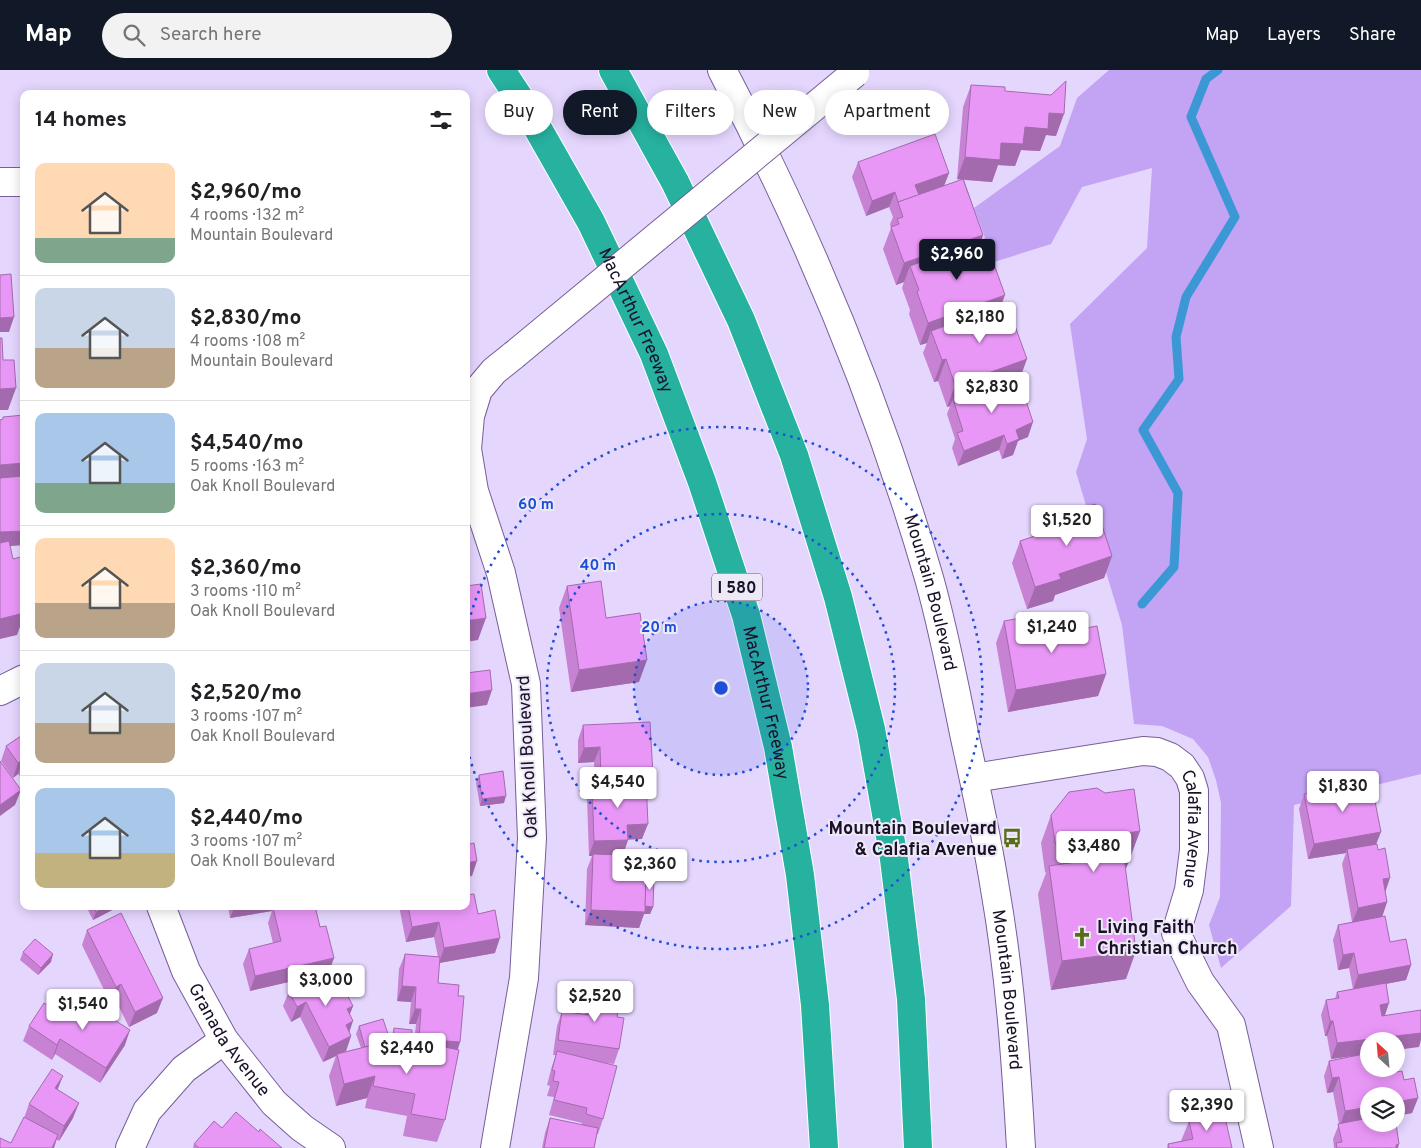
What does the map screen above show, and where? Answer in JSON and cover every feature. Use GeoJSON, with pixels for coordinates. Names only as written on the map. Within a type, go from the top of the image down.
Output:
{"type":"FeatureCollection","features":[{"type":"Feature","properties":{"kind":"highway","name":"MacArthur Freeway"},"geometry":{"type":"LineString","coordinates":[[501,70],[529,113],[591,222],[654,354],[702,482],[746,615],[778,747],[800,875],[815,1005],[824,1148]]}},
{"type":"Feature","properties":{"kind":"highway"},"geometry":{"type":"LineString","coordinates":[[613,70],[675,182],[741,320],[794,455],[838,597],[871,730],[894,859],[911,999],[918,1148]]}},
{"type":"Feature","properties":{"kind":"street","name":"Mountain Boulevard"},"geometry":{"type":"LineString","coordinates":[[722,70],[790,207],[864,380],[930,580],[974,778],[995,888],[1006,967],[1021,1148]]}},
{"type":"Feature","properties":{"kind":"street","name":"Oak Knoll Boulevard"},"geometry":{"type":"LineString","coordinates":[[470,416],[478,390],[494,371],[857,71]]}},
{"type":"Feature","properties":{"kind":"street"},"geometry":{"type":"LineString","coordinates":[[0,182],[20,182]]}},
{"type":"Feature","properties":{"kind":"street","name":"Oak Knoll Boulevard"},"geometry":{"type":"LineString","coordinates":[[470,468],[474,492],[500,573],[526,684],[532,838],[524,978],[495,1148]]}},
{"type":"Feature","properties":{"kind":"street"},"geometry":{"type":"LineString","coordinates":[[0,691],[20,681]]}},
{"type":"Feature","properties":{"kind":"street","name":"Calafia Avenue"},"geometry":{"type":"LineString","coordinates":[[974,778],[1143,751],[1157,752],[1170,757],[1182,766],[1190,778],[1194,791],[1194,850],[1189,890],[1176,934],[1200,982],[1231,1025],[1259,1148]]}},
{"type":"Feature","properties":{"kind":"street","name":"Granada Avenue"},"geometry":{"type":"LineString","coordinates":[[163,910],[186,971],[224,1040],[274,1102],[302,1128],[331,1148]]}},
{"type":"Feature","properties":{"kind":"street"},"geometry":{"type":"LineString","coordinates":[[130,1148],[147,1111],[184,1069],[224,1040]]}},
{"type":"Feature","properties":{"kind":"shaded area"},"geometry":{"type":"Polygon","coordinates":[[[1109,70],[1421,70],[1421,774],[1294,805],[1291,906],[1221,968],[1209,925],[1220,897],[1221,803],[1216,780],[1208,757],[1193,739],[1162,726],[1134,724],[1122,625],[1076,472],[1087,439],[1070,324],[1147,248],[1152,168],[1082,187],[1051,244],[994,262],[974,208],[1060,146],[1077,98],[1109,70]]]}},
{"type":"Feature","properties":{"kind":"building"},"geometry":{"type":"Polygon","coordinates":[[[1066,81],[1064,114],[1049,113],[1048,129],[1025,127],[1023,144],[1001,143],[1000,160],[965,157],[971,85],[1005,87],[1005,91],[1051,95],[1066,81]]]}},
{"type":"Feature","properties":{"kind":"building"},"geometry":{"type":"Polygon","coordinates":[[[935,135],[949,173],[915,185],[919,195],[898,202],[895,192],[872,201],[858,162],[935,135]]]}},
{"type":"Feature","properties":{"kind":"building"},"geometry":{"type":"Polygon","coordinates":[[[963,179],[983,235],[904,263],[891,227],[899,224],[897,219],[903,217],[898,202],[963,179]]]}},
{"type":"Feature","properties":{"kind":"building"},"geometry":{"type":"Polygon","coordinates":[[[985,239],[1005,295],[928,323],[910,266],[985,239]]]}},
{"type":"Feature","properties":{"kind":"building"},"geometry":{"type":"Polygon","coordinates":[[[11,274],[14,317],[0,318],[0,275],[11,274]]]}},
{"type":"Feature","properties":{"kind":"building"},"geometry":{"type":"Polygon","coordinates":[[[1007,304],[1027,359],[955,385],[946,359],[942,360],[931,331],[1007,304]]]}},
{"type":"Feature","properties":{"kind":"building"},"geometry":{"type":"Polygon","coordinates":[[[0,338],[2,338],[3,360],[14,360],[16,388],[0,389],[0,338]]]}},
{"type":"Feature","properties":{"kind":"building"},"geometry":{"type":"Polygon","coordinates":[[[1018,377],[1033,422],[1016,430],[1019,439],[1007,444],[1004,435],[964,451],[957,433],[963,431],[953,399],[1018,377]]]}},
{"type":"Feature","properties":{"kind":"building"},"geometry":{"type":"Polygon","coordinates":[[[20,415],[20,463],[0,465],[0,420],[3,417],[20,415]]]}},
{"type":"Feature","properties":{"kind":"building"},"geometry":{"type":"Polygon","coordinates":[[[20,476],[20,531],[0,532],[0,478],[20,476]]]}},
{"type":"Feature","properties":{"kind":"building"},"geometry":{"type":"Polygon","coordinates":[[[1095,504],[1112,556],[1059,574],[1061,579],[1035,587],[1020,541],[1078,519],[1075,511],[1095,504]]]}},
{"type":"Feature","properties":{"kind":"building"},"geometry":{"type":"Polygon","coordinates":[[[9,541],[13,559],[20,557],[20,614],[0,619],[0,543],[9,541]]]}},
{"type":"Feature","properties":{"kind":"building"},"geometry":{"type":"Polygon","coordinates":[[[601,581],[606,618],[640,613],[647,660],[579,670],[567,586],[601,581]]]}},
{"type":"Feature","properties":{"kind":"building"},"geometry":{"type":"Polygon","coordinates":[[[481,584],[486,618],[470,620],[470,585],[481,584]]]}},
{"type":"Feature","properties":{"kind":"building"},"geometry":{"type":"Polygon","coordinates":[[[1038,615],[1042,636],[1097,626],[1106,674],[1016,690],[1004,621],[1038,615]]]}},
{"type":"Feature","properties":{"kind":"building"},"geometry":{"type":"Polygon","coordinates":[[[490,670],[492,690],[470,693],[470,672],[490,670]]]}},
{"type":"Feature","properties":{"kind":"building"},"geometry":{"type":"Polygon","coordinates":[[[650,722],[653,775],[601,777],[600,747],[584,748],[583,725],[650,722]]]}},
{"type":"Feature","properties":{"kind":"building"},"geometry":{"type":"Polygon","coordinates":[[[20,737],[20,762],[18,763],[6,746],[20,737]]]}},
{"type":"Feature","properties":{"kind":"building"},"geometry":{"type":"Polygon","coordinates":[[[0,761],[20,791],[0,805],[0,761]]]}},
{"type":"Feature","properties":{"kind":"building"},"geometry":{"type":"Polygon","coordinates":[[[503,771],[506,796],[482,799],[479,775],[503,771]]]}},
{"type":"Feature","properties":{"kind":"building"},"geometry":{"type":"Polygon","coordinates":[[[646,781],[648,824],[627,825],[628,840],[594,841],[592,784],[646,781]]]}},
{"type":"Feature","properties":{"kind":"building"},"geometry":{"type":"Polygon","coordinates":[[[1371,781],[1381,832],[1314,844],[1304,794],[1371,781]]]}},
{"type":"Feature","properties":{"kind":"building","name":"Living Faith Christian Church"},"geometry":{"type":"Polygon","coordinates":[[[1097,788],[1105,793],[1134,789],[1140,831],[1127,833],[1130,856],[1124,857],[1136,951],[1062,961],[1049,866],[1076,862],[1076,859],[1055,843],[1051,815],[1069,792],[1097,788]]]}},
{"type":"Feature","properties":{"kind":"building"},"geometry":{"type":"Polygon","coordinates":[[[474,843],[477,861],[470,862],[470,844],[474,843]]]}},
{"type":"Feature","properties":{"kind":"building"},"geometry":{"type":"Polygon","coordinates":[[[1377,844],[1378,850],[1385,848],[1390,878],[1383,879],[1387,902],[1358,908],[1347,849],[1377,844]]]}},
{"type":"Feature","properties":{"kind":"building"},"geometry":{"type":"Polygon","coordinates":[[[593,854],[647,856],[645,912],[591,910],[593,854]]]}},
{"type":"Feature","properties":{"kind":"building"},"geometry":{"type":"Polygon","coordinates":[[[646,876],[654,877],[653,907],[645,906],[646,876]]]}},
{"type":"Feature","properties":{"kind":"building"},"geometry":{"type":"Polygon","coordinates":[[[474,894],[478,914],[495,910],[500,938],[444,948],[439,922],[412,927],[409,910],[470,910],[470,895],[474,894]]]}},
{"type":"Feature","properties":{"kind":"building"},"geometry":{"type":"Polygon","coordinates":[[[273,910],[316,910],[320,927],[326,926],[334,958],[255,976],[249,949],[281,941],[273,910]]]}},
{"type":"Feature","properties":{"kind":"building"},"geometry":{"type":"Polygon","coordinates":[[[121,913],[163,998],[135,1012],[121,984],[116,987],[87,930],[121,913]]]}},
{"type":"Feature","properties":{"kind":"building"},"geometry":{"type":"Polygon","coordinates":[[[1385,916],[1390,942],[1406,939],[1411,965],[1358,975],[1354,953],[1343,955],[1338,925],[1385,916]]]}},
{"type":"Feature","properties":{"kind":"building"},"geometry":{"type":"Polygon","coordinates":[[[35,939],[53,954],[41,968],[23,952],[35,939]]]}},
{"type":"Feature","properties":{"kind":"building"},"geometry":{"type":"Polygon","coordinates":[[[405,954],[440,957],[438,983],[459,985],[458,996],[464,996],[460,1042],[419,1039],[421,1009],[415,1009],[416,987],[402,986],[405,954]]]}},
{"type":"Feature","properties":{"kind":"building"},"geometry":{"type":"Polygon","coordinates":[[[328,971],[338,991],[343,987],[353,1006],[347,1009],[353,1021],[346,1025],[351,1036],[329,1047],[306,1002],[297,1007],[289,991],[328,971]]]}},
{"type":"Feature","properties":{"kind":"building"},"geometry":{"type":"Polygon","coordinates":[[[1386,983],[1389,1003],[1380,1005],[1382,1016],[1421,1010],[1421,1033],[1405,1035],[1405,1032],[1360,1032],[1360,1040],[1337,1043],[1333,1021],[1330,1021],[1326,1000],[1339,998],[1337,992],[1386,983]]]}},
{"type":"Feature","properties":{"kind":"building"},"geometry":{"type":"Polygon","coordinates":[[[592,990],[621,994],[617,1017],[624,1018],[619,1049],[558,1040],[562,1011],[588,1015],[592,990]]]}},
{"type":"Feature","properties":{"kind":"building"},"geometry":{"type":"Polygon","coordinates":[[[84,998],[106,1011],[105,1014],[130,1030],[106,1068],[60,1039],[57,1045],[29,1026],[44,1003],[70,1019],[84,998]]]}},
{"type":"Feature","properties":{"kind":"building"},"geometry":{"type":"Polygon","coordinates":[[[383,1019],[391,1043],[382,1046],[381,1043],[365,1047],[359,1026],[383,1019]]]}},
{"type":"Feature","properties":{"kind":"building"},"geometry":{"type":"Polygon","coordinates":[[[394,1028],[412,1030],[411,1044],[393,1042],[394,1028]]]}},
{"type":"Feature","properties":{"kind":"building"},"geometry":{"type":"Polygon","coordinates":[[[381,1043],[382,1048],[389,1049],[388,1061],[412,1065],[412,1059],[421,1061],[425,1043],[459,1050],[445,1120],[411,1114],[415,1094],[373,1086],[375,1076],[344,1084],[337,1054],[381,1043]]]}},
{"type":"Feature","properties":{"kind":"building"},"geometry":{"type":"Polygon","coordinates":[[[557,1051],[617,1066],[603,1119],[586,1114],[587,1108],[554,1100],[559,1082],[553,1081],[555,1071],[552,1070],[557,1051]]]}},
{"type":"Feature","properties":{"kind":"building"},"geometry":{"type":"Polygon","coordinates":[[[1360,1055],[1360,1078],[1404,1078],[1404,1080],[1414,1078],[1418,1098],[1405,1100],[1405,1087],[1360,1087],[1360,1108],[1345,1111],[1339,1077],[1332,1078],[1329,1061],[1360,1055]]]}},
{"type":"Feature","properties":{"kind":"building"},"geometry":{"type":"Polygon","coordinates":[[[52,1069],[63,1076],[55,1088],[79,1103],[64,1126],[29,1104],[52,1069]]]}},
{"type":"Feature","properties":{"kind":"building"},"geometry":{"type":"Polygon","coordinates":[[[1215,1108],[1216,1115],[1224,1113],[1232,1148],[1169,1148],[1168,1144],[1193,1139],[1189,1121],[1201,1118],[1200,1111],[1215,1108]]]}},
{"type":"Feature","properties":{"kind":"building"},"geometry":{"type":"Polygon","coordinates":[[[236,1112],[259,1132],[260,1129],[282,1148],[199,1148],[194,1144],[214,1121],[222,1128],[236,1112]]]}},
{"type":"Feature","properties":{"kind":"building"},"geometry":{"type":"Polygon","coordinates":[[[24,1117],[58,1135],[52,1148],[0,1148],[0,1138],[11,1143],[24,1117]]]}},
{"type":"Feature","properties":{"kind":"building"},"geometry":{"type":"Polygon","coordinates":[[[550,1118],[598,1128],[594,1148],[544,1148],[550,1118]]]}},
{"type":"Feature","properties":{"kind":"building"},"geometry":{"type":"Polygon","coordinates":[[[1360,1120],[1360,1132],[1397,1132],[1399,1144],[1396,1145],[1396,1148],[1337,1148],[1336,1143],[1342,1142],[1338,1124],[1360,1120]]]}},
{"type":"Feature","properties":{"kind":"waterway"},"geometry":{"type":"LineString","coordinates":[[1142,604],[1174,567],[1178,493],[1143,430],[1179,379],[1176,337],[1186,297],[1235,217],[1191,117],[1206,79],[1218,70]]}},
{"type":"Feature","properties":{"kind":"place","name":"Mountain Boulevard & Calafia Avenue"},"geometry":{"type":"Point","coordinates":[1012,838]}},
{"type":"Feature","properties":{"kind":"place","name":"Living Faith Christian Church"},"geometry":{"type":"Point","coordinates":[1082,937]}}]}
